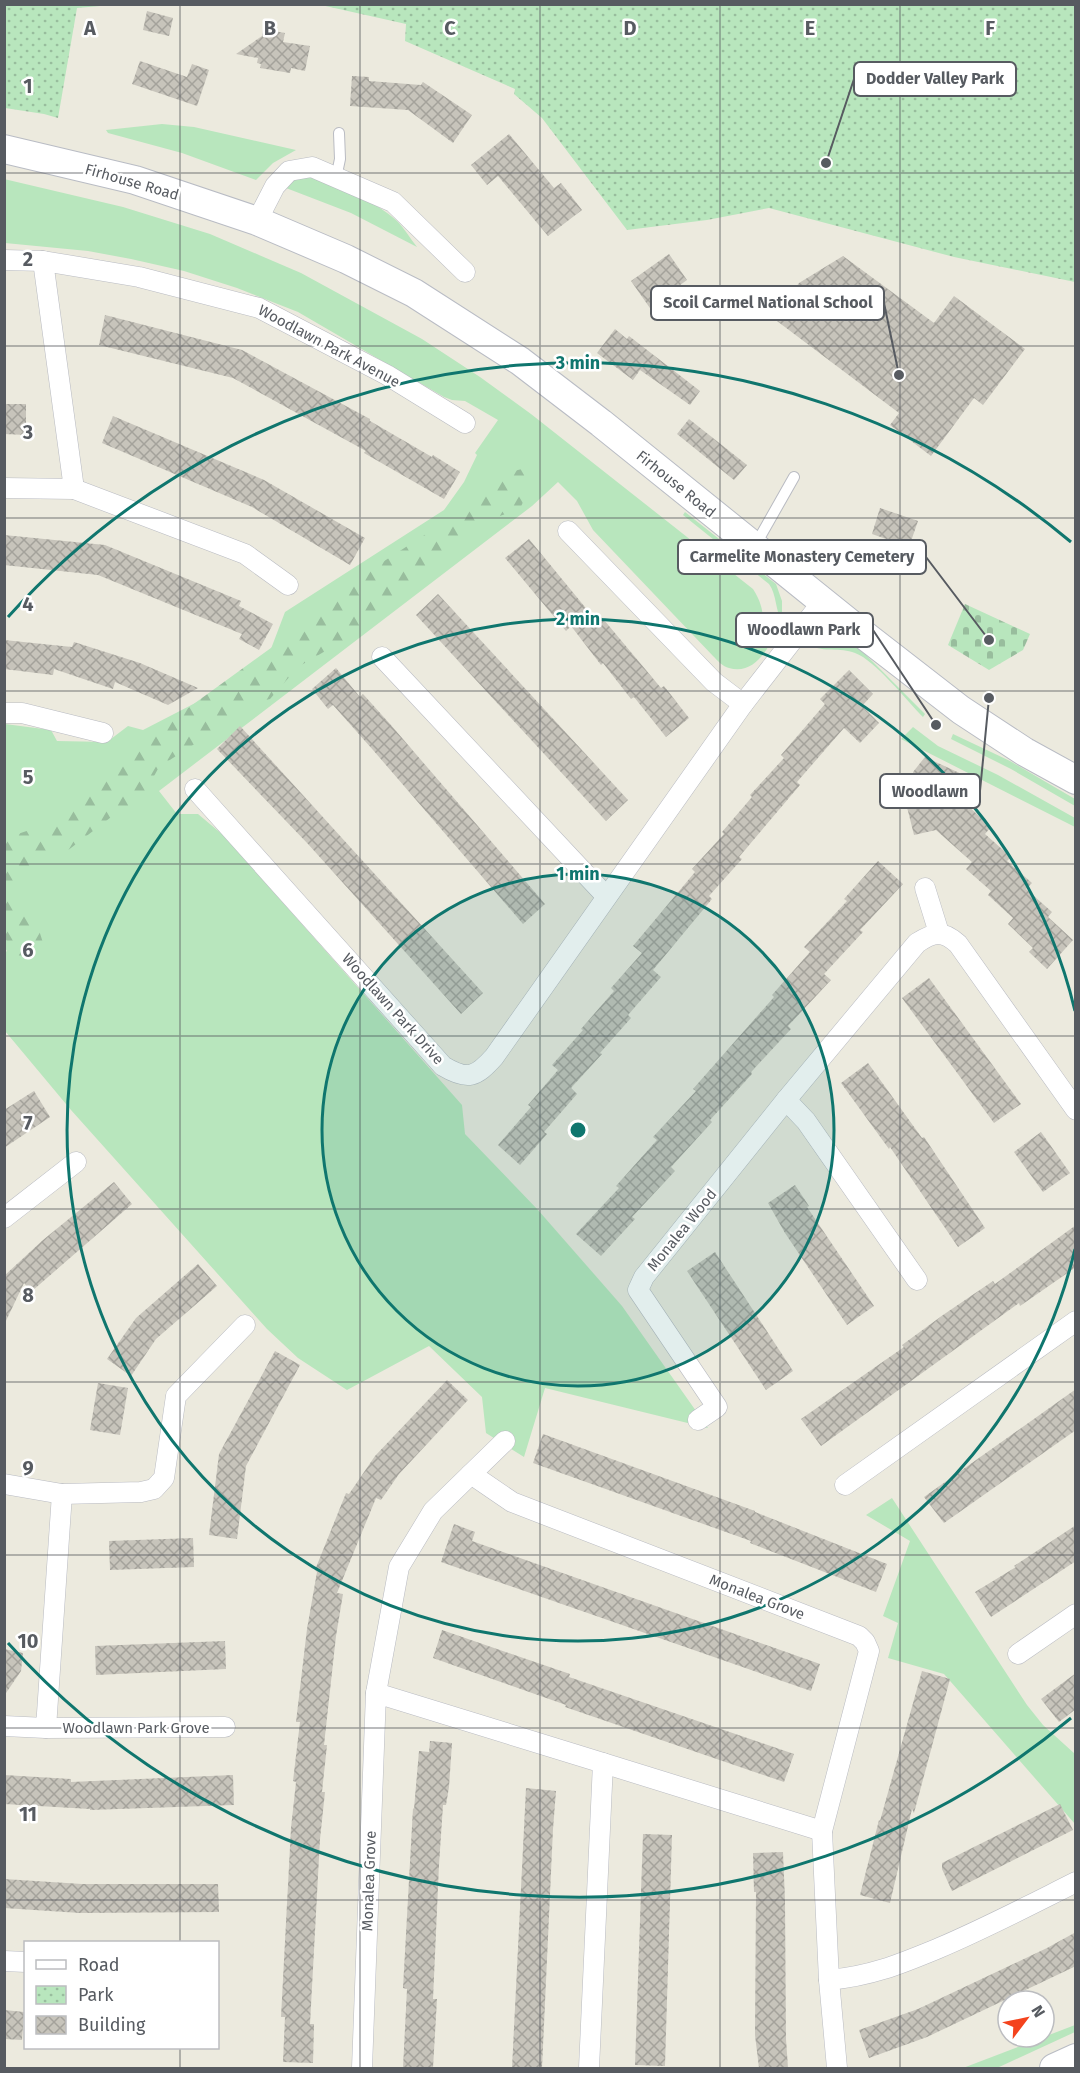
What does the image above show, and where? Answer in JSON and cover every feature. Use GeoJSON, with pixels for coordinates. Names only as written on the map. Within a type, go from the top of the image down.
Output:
{"type":"FeatureCollection","features":[{"type":"Feature","properties":{"kind":"main road","name":"Firhouse Road"},"geometry":{"type":"LineString","coordinates":[[4,149],[135,180],[257,221],[346,259],[414,293],[520,361],[962,710],[1025,752],[1076,780]]}},
{"type":"Feature","properties":{"kind":"main road"},"geometry":{"type":"LineString","coordinates":[[1054,2068],[1076,2058]]}},
{"type":"Feature","properties":{"kind":"street"},"geometry":{"type":"LineString","coordinates":[[257,221],[275,186],[289,171],[312,167],[393,202],[465,272]]}},
{"type":"Feature","properties":{"kind":"street","name":"Woodlawn Park Avenue"},"geometry":{"type":"LineString","coordinates":[[4,260],[43,261],[140,277],[259,308],[387,375],[465,423]]}},
{"type":"Feature","properties":{"kind":"street"},"geometry":{"type":"LineString","coordinates":[[43,261],[74,489]]}},
{"type":"Feature","properties":{"kind":"street"},"geometry":{"type":"LineString","coordinates":[[4,488],[74,489],[245,554],[288,585]]}},
{"type":"Feature","properties":{"kind":"street"},"geometry":{"type":"LineString","coordinates":[[568,531],[714,682],[743,704]]}},
{"type":"Feature","properties":{"kind":"street","name":"Woodlawn Park Drive"},"geometry":{"type":"LineString","coordinates":[[195,789],[443,1066],[455,1073],[467,1076],[478,1073],[494,1057],[743,704],[823,601]]}},
{"type":"Feature","properties":{"kind":"street"},"geometry":{"type":"LineString","coordinates":[[382,657],[606,896]]}},
{"type":"Feature","properties":{"kind":"street"},"geometry":{"type":"LineString","coordinates":[[4,713],[22,713],[103,733]]}},
{"type":"Feature","properties":{"kind":"street"},"geometry":{"type":"LineString","coordinates":[[926,888],[939,933],[950,937],[958,944],[1076,1110]]}},
{"type":"Feature","properties":{"kind":"street","name":"Monalea Wood"},"geometry":{"type":"LineString","coordinates":[[698,1420],[717,1407],[638,1290],[644,1277],[786,1100],[917,944],[928,936],[939,933]]}},
{"type":"Feature","properties":{"kind":"street"},"geometry":{"type":"LineString","coordinates":[[786,1100],[806,1121],[917,1280]]}},
{"type":"Feature","properties":{"kind":"street"},"geometry":{"type":"LineString","coordinates":[[4,1218],[76,1162]]}},
{"type":"Feature","properties":{"kind":"street"},"geometry":{"type":"LineString","coordinates":[[845,1485],[1076,1321]]}},
{"type":"Feature","properties":{"kind":"street"},"geometry":{"type":"LineString","coordinates":[[4,1484],[62,1494],[141,1492],[154,1489],[164,1478],[176,1396],[245,1324]]}},
{"type":"Feature","properties":{"kind":"street","name":"Monalea Grove"},"geometry":{"type":"LineString","coordinates":[[362,2068],[376,1693],[399,1567],[433,1511],[505,1441]]}},
{"type":"Feature","properties":{"kind":"street","name":"Monalea Grove"},"geometry":{"type":"LineString","coordinates":[[471,1474],[512,1502],[859,1636],[865,1642],[869,1651],[822,1831],[829,1980],[837,2068]]}},
{"type":"Feature","properties":{"kind":"street","name":"Woodlawn Park Grove"},"geometry":{"type":"LineString","coordinates":[[46,1728],[62,1494]]}},
{"type":"Feature","properties":{"kind":"street"},"geometry":{"type":"LineString","coordinates":[[1018,1654],[1076,1614]]}},
{"type":"Feature","properties":{"kind":"street"},"geometry":{"type":"LineString","coordinates":[[376,1693],[822,1831]]}},
{"type":"Feature","properties":{"kind":"street","name":"Woodlawn Park Grove"},"geometry":{"type":"LineString","coordinates":[[4,1725],[46,1728],[225,1727]]}},
{"type":"Feature","properties":{"kind":"street"},"geometry":{"type":"LineString","coordinates":[[589,2068],[603,1763]]}},
{"type":"Feature","properties":{"kind":"street"},"geometry":{"type":"LineString","coordinates":[[829,1980],[857,1977],[888,1969],[988,1927],[1076,1881]]}},
{"type":"Feature","properties":{"kind":"street"},"geometry":{"type":"LineString","coordinates":[[4,1961],[24,1962]]}},
{"type":"Feature","properties":{"kind":"lane"},"geometry":{"type":"LineString","coordinates":[[336,178],[340,159],[339,133]]}},
{"type":"Feature","properties":{"kind":"lane"},"geometry":{"type":"LineString","coordinates":[[754,547],[794,477]]}},
{"type":"Feature","properties":{"kind":"green space"},"geometry":{"type":"Polygon","coordinates":[[[4,5],[112,5],[77,8],[58,118],[5,108],[4,5]]]}},
{"type":"Feature","properties":{"kind":"green space"},"geometry":{"type":"Polygon","coordinates":[[[321,5],[1075,5],[1075,282],[954,257],[769,208],[707,220],[627,230],[542,118],[514,94],[515,89],[405,41],[406,24],[321,5]]]}},
{"type":"Feature","properties":{"kind":"green space"},"geometry":{"type":"Polygon","coordinates":[[[162,124],[194,127],[296,150],[273,163],[256,180],[182,153],[108,133],[106,130],[162,124]]]}},
{"type":"Feature","properties":{"kind":"green space"},"geometry":{"type":"Polygon","coordinates":[[[310,175],[378,206],[397,221],[417,247],[351,213],[286,188],[289,181],[310,175]]]}},
{"type":"Feature","properties":{"kind":"green space"},"geometry":{"type":"Polygon","coordinates":[[[4,179],[123,207],[210,234],[301,273],[422,339],[531,414],[753,589],[762,609],[763,621],[776,633],[764,654],[752,665],[738,669],[727,667],[713,656],[593,530],[577,501],[558,482],[532,506],[159,791],[177,814],[198,814],[223,835],[462,1105],[465,1134],[538,1210],[622,1306],[708,1428],[545,1388],[524,1457],[486,1433],[482,1397],[429,1346],[347,1390],[298,1358],[267,1329],[71,1110],[5,1031],[4,953],[7,951],[4,947],[5,724],[51,730],[57,741],[107,742],[128,726],[143,730],[234,683],[269,654],[285,612],[444,510],[464,482],[477,455],[475,453],[498,420],[465,401],[444,397],[298,312],[237,288],[184,271],[131,259],[88,251],[5,243],[4,179]]]}},
{"type":"Feature","properties":{"kind":"green space"},"geometry":{"type":"Polygon","coordinates":[[[547,462],[532,481],[520,509],[485,521],[463,546],[418,578],[412,591],[387,598],[365,632],[298,667],[270,699],[241,706],[224,725],[159,767],[142,798],[119,811],[67,851],[29,867],[5,890],[5,841],[9,837],[50,823],[77,796],[120,767],[133,748],[326,608],[375,567],[443,523],[492,477],[547,462]]]}},
{"type":"Feature","properties":{"kind":"green space"},"geometry":{"type":"Polygon","coordinates":[[[685,512],[776,584],[782,601],[782,622],[769,584],[683,515],[685,512]]]}},
{"type":"Feature","properties":{"kind":"green space"},"geometry":{"type":"Polygon","coordinates":[[[965,604],[1030,634],[1023,650],[989,670],[948,645],[965,604]]]}},
{"type":"Feature","properties":{"kind":"green space"},"geometry":{"type":"Polygon","coordinates":[[[831,640],[859,648],[925,714],[923,717],[881,672],[863,657],[849,651],[821,649],[810,645],[831,640]]]}},
{"type":"Feature","properties":{"kind":"green space"},"geometry":{"type":"Polygon","coordinates":[[[913,727],[938,746],[998,775],[1075,818],[1075,827],[901,739],[913,727]]]}},
{"type":"Feature","properties":{"kind":"green space"},"geometry":{"type":"Polygon","coordinates":[[[953,734],[1010,761],[1075,799],[1075,806],[1011,769],[951,739],[953,734]]]}},
{"type":"Feature","properties":{"kind":"green space"},"geometry":{"type":"Polygon","coordinates":[[[5,890],[14,906],[37,924],[45,949],[28,964],[11,961],[11,948],[5,938],[5,890]]]}},
{"type":"Feature","properties":{"kind":"green space"},"geometry":{"type":"Polygon","coordinates":[[[892,1498],[1027,1705],[1043,1725],[1075,1754],[1075,1824],[944,1674],[888,1658],[898,1623],[883,1616],[910,1541],[866,1515],[892,1498]]]}},
{"type":"Feature","properties":{"kind":"green space"},"geometry":{"type":"Polygon","coordinates":[[[1075,2025],[1075,2032],[1056,2041],[1056,2032],[1075,2025]]]}},
{"type":"Feature","properties":{"kind":"green space"},"geometry":{"type":"Polygon","coordinates":[[[1012,2049],[1038,2049],[997,2068],[963,2068],[1012,2049]]]}},
{"type":"Feature","properties":{"kind":"building"},"geometry":{"type":"Polygon","coordinates":[[[147,11],[173,18],[169,36],[143,30],[147,11]]]}},
{"type":"Feature","properties":{"kind":"building"},"geometry":{"type":"Polygon","coordinates":[[[263,29],[285,33],[283,42],[310,46],[305,71],[291,68],[290,73],[260,68],[261,64],[257,63],[258,58],[236,54],[262,36],[263,29]]]}},
{"type":"Feature","properties":{"kind":"building"},"geometry":{"type":"Polygon","coordinates":[[[140,61],[187,77],[192,64],[209,70],[197,106],[132,84],[140,61]]]}},
{"type":"Feature","properties":{"kind":"building"},"geometry":{"type":"Polygon","coordinates":[[[352,76],[369,77],[369,81],[421,85],[423,82],[472,115],[453,143],[408,110],[350,106],[352,76]]]}},
{"type":"Feature","properties":{"kind":"building"},"geometry":{"type":"Polygon","coordinates":[[[509,134],[554,188],[561,183],[582,210],[548,236],[498,176],[487,185],[471,165],[509,134]]]}},
{"type":"Feature","properties":{"kind":"building"},"geometry":{"type":"Polygon","coordinates":[[[669,254],[687,280],[672,291],[683,305],[662,320],[655,309],[652,311],[631,281],[669,254]]]}},
{"type":"Feature","properties":{"kind":"building"},"geometry":{"type":"Polygon","coordinates":[[[843,256],[934,323],[954,296],[1025,349],[983,405],[974,398],[931,456],[890,425],[899,413],[773,318],[799,283],[843,256]]]}},
{"type":"Feature","properties":{"kind":"building"},"geometry":{"type":"Polygon","coordinates":[[[105,315],[242,350],[370,419],[460,472],[444,499],[364,453],[366,451],[233,378],[99,345],[105,315]]]}},
{"type":"Feature","properties":{"kind":"building"},"geometry":{"type":"Polygon","coordinates":[[[615,329],[627,339],[629,336],[700,391],[690,405],[640,370],[633,380],[597,353],[615,329]]]}},
{"type":"Feature","properties":{"kind":"building"},"geometry":{"type":"Polygon","coordinates":[[[4,404],[26,404],[26,435],[4,434],[4,404]]]}},
{"type":"Feature","properties":{"kind":"building"},"geometry":{"type":"Polygon","coordinates":[[[113,416],[264,480],[365,538],[350,565],[252,507],[102,443],[113,416]]]}},
{"type":"Feature","properties":{"kind":"building"},"geometry":{"type":"Polygon","coordinates":[[[689,419],[747,465],[734,480],[677,434],[689,419]]]}},
{"type":"Feature","properties":{"kind":"building"},"geometry":{"type":"Polygon","coordinates":[[[880,508],[918,521],[909,547],[872,534],[880,508]]]}},
{"type":"Feature","properties":{"kind":"building"},"geometry":{"type":"Polygon","coordinates":[[[4,535],[105,545],[241,601],[239,606],[273,624],[259,650],[239,639],[242,634],[98,575],[4,565],[4,535]]]}},
{"type":"Feature","properties":{"kind":"building"},"geometry":{"type":"Polygon","coordinates":[[[529,539],[594,618],[599,614],[661,688],[664,686],[689,718],[666,737],[634,697],[631,699],[603,663],[601,665],[571,626],[566,631],[505,558],[529,539]]]}},
{"type":"Feature","properties":{"kind":"building"},"geometry":{"type":"Polygon","coordinates":[[[438,594],[628,800],[606,821],[416,615],[438,594]]]}},
{"type":"Feature","properties":{"kind":"building"},"geometry":{"type":"Polygon","coordinates":[[[4,640],[72,647],[74,642],[140,663],[198,688],[168,705],[115,682],[113,689],[54,669],[53,675],[4,669],[4,640]]]}},
{"type":"Feature","properties":{"kind":"building"},"geometry":{"type":"Polygon","coordinates":[[[336,668],[360,697],[363,694],[390,724],[545,904],[523,924],[333,705],[328,709],[312,689],[336,668]]]}},
{"type":"Feature","properties":{"kind":"building"},"geometry":{"type":"Polygon","coordinates":[[[849,670],[873,694],[862,706],[879,723],[860,743],[844,728],[797,782],[800,785],[739,857],[742,859],[709,896],[712,899],[653,970],[661,977],[628,1015],[631,1018],[600,1053],[602,1054],[571,1088],[577,1094],[544,1132],[547,1134],[520,1165],[498,1145],[531,1107],[528,1105],[558,1070],[552,1065],[614,991],[611,988],[642,953],[633,946],[695,872],[692,869],[724,834],[722,832],[752,797],[750,795],[784,758],[781,755],[825,704],[820,699],[849,670]]]}},
{"type":"Feature","properties":{"kind":"building"},"geometry":{"type":"Polygon","coordinates":[[[240,726],[483,993],[461,1014],[308,844],[217,749],[240,726]]]}},
{"type":"Feature","properties":{"kind":"building"},"geometry":{"type":"Polygon","coordinates":[[[925,757],[981,783],[966,804],[991,827],[985,834],[1011,857],[1007,861],[1032,883],[1026,889],[1052,912],[1048,917],[1073,940],[1047,969],[1029,952],[1033,948],[1008,924],[1013,918],[988,895],[991,891],[966,869],[972,862],[936,830],[914,835],[905,799],[920,796],[913,772],[925,757]]]}},
{"type":"Feature","properties":{"kind":"building"},"geometry":{"type":"Polygon","coordinates":[[[878,861],[903,884],[860,930],[863,932],[824,974],[831,980],[788,1026],[791,1029],[710,1120],[712,1122],[671,1167],[675,1171],[632,1217],[635,1219],[601,1256],[576,1234],[619,1188],[616,1186],[657,1140],[653,1137],[696,1091],[693,1089],[774,997],[772,995],[810,952],[804,947],[847,901],[844,899],[878,861]]]}},
{"type":"Feature","properties":{"kind":"building"},"geometry":{"type":"Polygon","coordinates":[[[929,978],[1021,1104],[994,1123],[902,998],[929,978]]]}},
{"type":"Feature","properties":{"kind":"building"},"geometry":{"type":"Polygon","coordinates":[[[868,1063],[922,1138],[924,1137],[985,1228],[958,1247],[890,1147],[889,1149],[841,1083],[868,1063]]]}},
{"type":"Feature","properties":{"kind":"building"},"geometry":{"type":"Polygon","coordinates":[[[34,1091],[50,1117],[4,1148],[4,1110],[34,1091]]]}},
{"type":"Feature","properties":{"kind":"building"},"geometry":{"type":"Polygon","coordinates":[[[1041,1132],[1070,1173],[1043,1192],[1014,1152],[1041,1132]]]}},
{"type":"Feature","properties":{"kind":"building"},"geometry":{"type":"Polygon","coordinates":[[[114,1182],[132,1204],[32,1291],[24,1283],[4,1325],[4,1276],[43,1240],[114,1182]]]}},
{"type":"Feature","properties":{"kind":"building"},"geometry":{"type":"Polygon","coordinates":[[[795,1185],[809,1206],[807,1207],[874,1306],[847,1325],[785,1233],[768,1203],[795,1185]]]}},
{"type":"Feature","properties":{"kind":"building"},"geometry":{"type":"Polygon","coordinates":[[[1076,1225],[1076,1267],[1020,1306],[1019,1303],[821,1446],[801,1419],[904,1347],[902,1345],[943,1315],[993,1281],[995,1284],[1076,1225]]]}},
{"type":"Feature","properties":{"kind":"building"},"geometry":{"type":"Polygon","coordinates":[[[715,1252],[793,1371],[766,1390],[687,1271],[715,1252]]]}},
{"type":"Feature","properties":{"kind":"building"},"geometry":{"type":"Polygon","coordinates":[[[198,1264],[217,1286],[156,1339],[131,1376],[107,1359],[136,1318],[198,1264]]]}},
{"type":"Feature","properties":{"kind":"building"},"geometry":{"type":"Polygon","coordinates":[[[275,1351],[300,1365],[246,1466],[237,1539],[209,1535],[219,1454],[275,1351]]]}},
{"type":"Feature","properties":{"kind":"building"},"geometry":{"type":"Polygon","coordinates":[[[447,1380],[468,1400],[399,1474],[381,1500],[376,1498],[337,1593],[343,1594],[324,1745],[327,1745],[322,1792],[325,1792],[320,1839],[310,2024],[314,2024],[313,2063],[283,2062],[285,2017],[281,2017],[291,1828],[296,1782],[293,1781],[300,1722],[296,1722],[307,1629],[317,1572],[315,1570],[346,1493],[349,1494],[375,1456],[447,1380]]]}},
{"type":"Feature","properties":{"kind":"building"},"geometry":{"type":"Polygon","coordinates":[[[98,1383],[128,1388],[120,1435],[90,1430],[98,1383]]]}},
{"type":"Feature","properties":{"kind":"building"},"geometry":{"type":"Polygon","coordinates":[[[1076,1389],[1076,1430],[944,1523],[924,1497],[1076,1389]]]}},
{"type":"Feature","properties":{"kind":"building"},"geometry":{"type":"Polygon","coordinates":[[[543,1434],[755,1511],[887,1564],[876,1592],[750,1543],[751,1541],[533,1463],[543,1434]]]}},
{"type":"Feature","properties":{"kind":"building"},"geometry":{"type":"Polygon","coordinates":[[[454,1524],[475,1532],[472,1541],[820,1664],[811,1691],[441,1562],[454,1524]]]}},
{"type":"Feature","properties":{"kind":"building"},"geometry":{"type":"Polygon","coordinates":[[[1076,1525],[1076,1561],[991,1617],[975,1592],[1016,1567],[1014,1566],[1076,1525]]]}},
{"type":"Feature","properties":{"kind":"building"},"geometry":{"type":"Polygon","coordinates":[[[193,1538],[194,1567],[110,1570],[109,1541],[193,1538]]]}},
{"type":"Feature","properties":{"kind":"building"},"geometry":{"type":"Polygon","coordinates":[[[442,1630],[570,1674],[569,1677],[794,1754],[784,1782],[565,1707],[566,1705],[433,1658],[442,1630]]]}},
{"type":"Feature","properties":{"kind":"building"},"geometry":{"type":"Polygon","coordinates":[[[225,1641],[226,1669],[96,1675],[95,1646],[225,1641]]]}},
{"type":"Feature","properties":{"kind":"building"},"geometry":{"type":"Polygon","coordinates":[[[4,1649],[23,1653],[21,1671],[4,1696],[4,1649]]]}},
{"type":"Feature","properties":{"kind":"building"},"geometry":{"type":"Polygon","coordinates":[[[922,1671],[950,1679],[914,1813],[912,1809],[890,1903],[860,1895],[922,1671]]]}},
{"type":"Feature","properties":{"kind":"building"},"geometry":{"type":"Polygon","coordinates":[[[1076,1673],[1076,1709],[1059,1722],[1041,1699],[1076,1673]]]}},
{"type":"Feature","properties":{"kind":"building"},"geometry":{"type":"Polygon","coordinates":[[[430,1741],[452,1743],[449,1787],[446,1805],[443,1805],[439,1865],[433,1999],[437,1999],[433,2068],[403,2068],[407,1989],[403,1988],[413,1808],[419,1751],[429,1752],[430,1741]]]}},
{"type":"Feature","properties":{"kind":"building"},"geometry":{"type":"Polygon","coordinates":[[[4,1775],[71,1779],[71,1782],[233,1775],[234,1805],[90,1810],[4,1804],[4,1775]]]}},
{"type":"Feature","properties":{"kind":"building"},"geometry":{"type":"Polygon","coordinates":[[[526,1788],[556,1791],[542,2068],[512,2068],[526,1788]]]}},
{"type":"Feature","properties":{"kind":"building"},"geometry":{"type":"Polygon","coordinates":[[[1060,1804],[1073,1830],[952,1891],[942,1869],[942,1863],[1060,1804]]]}},
{"type":"Feature","properties":{"kind":"building"},"geometry":{"type":"Polygon","coordinates":[[[643,1834],[672,1835],[665,2066],[635,2065],[643,1834]]]}},
{"type":"Feature","properties":{"kind":"building"},"geometry":{"type":"Polygon","coordinates":[[[783,1852],[788,2068],[759,2068],[755,2035],[756,1892],[754,1892],[753,1853],[783,1852]]]}},
{"type":"Feature","properties":{"kind":"building"},"geometry":{"type":"Polygon","coordinates":[[[4,1879],[82,1884],[218,1884],[219,1912],[80,1913],[4,1908],[4,1879]]]}},
{"type":"Feature","properties":{"kind":"building"},"geometry":{"type":"Polygon","coordinates":[[[1076,1932],[1076,1966],[1028,1989],[996,1989],[996,2004],[927,2037],[869,2058],[859,2030],[918,2009],[1076,1932]]]}},
{"type":"Feature","properties":{"kind":"building"},"geometry":{"type":"Polygon","coordinates":[[[4,2010],[24,2012],[22,2040],[4,2039],[4,2010]]]}},
{"type":"Feature","properties":{"kind":"place","name":"Dodder Valley Park"},"geometry":{"type":"Point","coordinates":[826,163]}},
{"type":"Feature","properties":{"kind":"place","name":"Scoil Carmel National School"},"geometry":{"type":"Point","coordinates":[899,375]}},
{"type":"Feature","properties":{"kind":"place","name":"Carmelite Monastery Cemetery"},"geometry":{"type":"Point","coordinates":[989,640]}},
{"type":"Feature","properties":{"kind":"place","name":"Woodlawn"},"geometry":{"type":"Point","coordinates":[989,698]}},
{"type":"Feature","properties":{"kind":"place","name":"Woodlawn Park"},"geometry":{"type":"Point","coordinates":[936,725]}}]}
